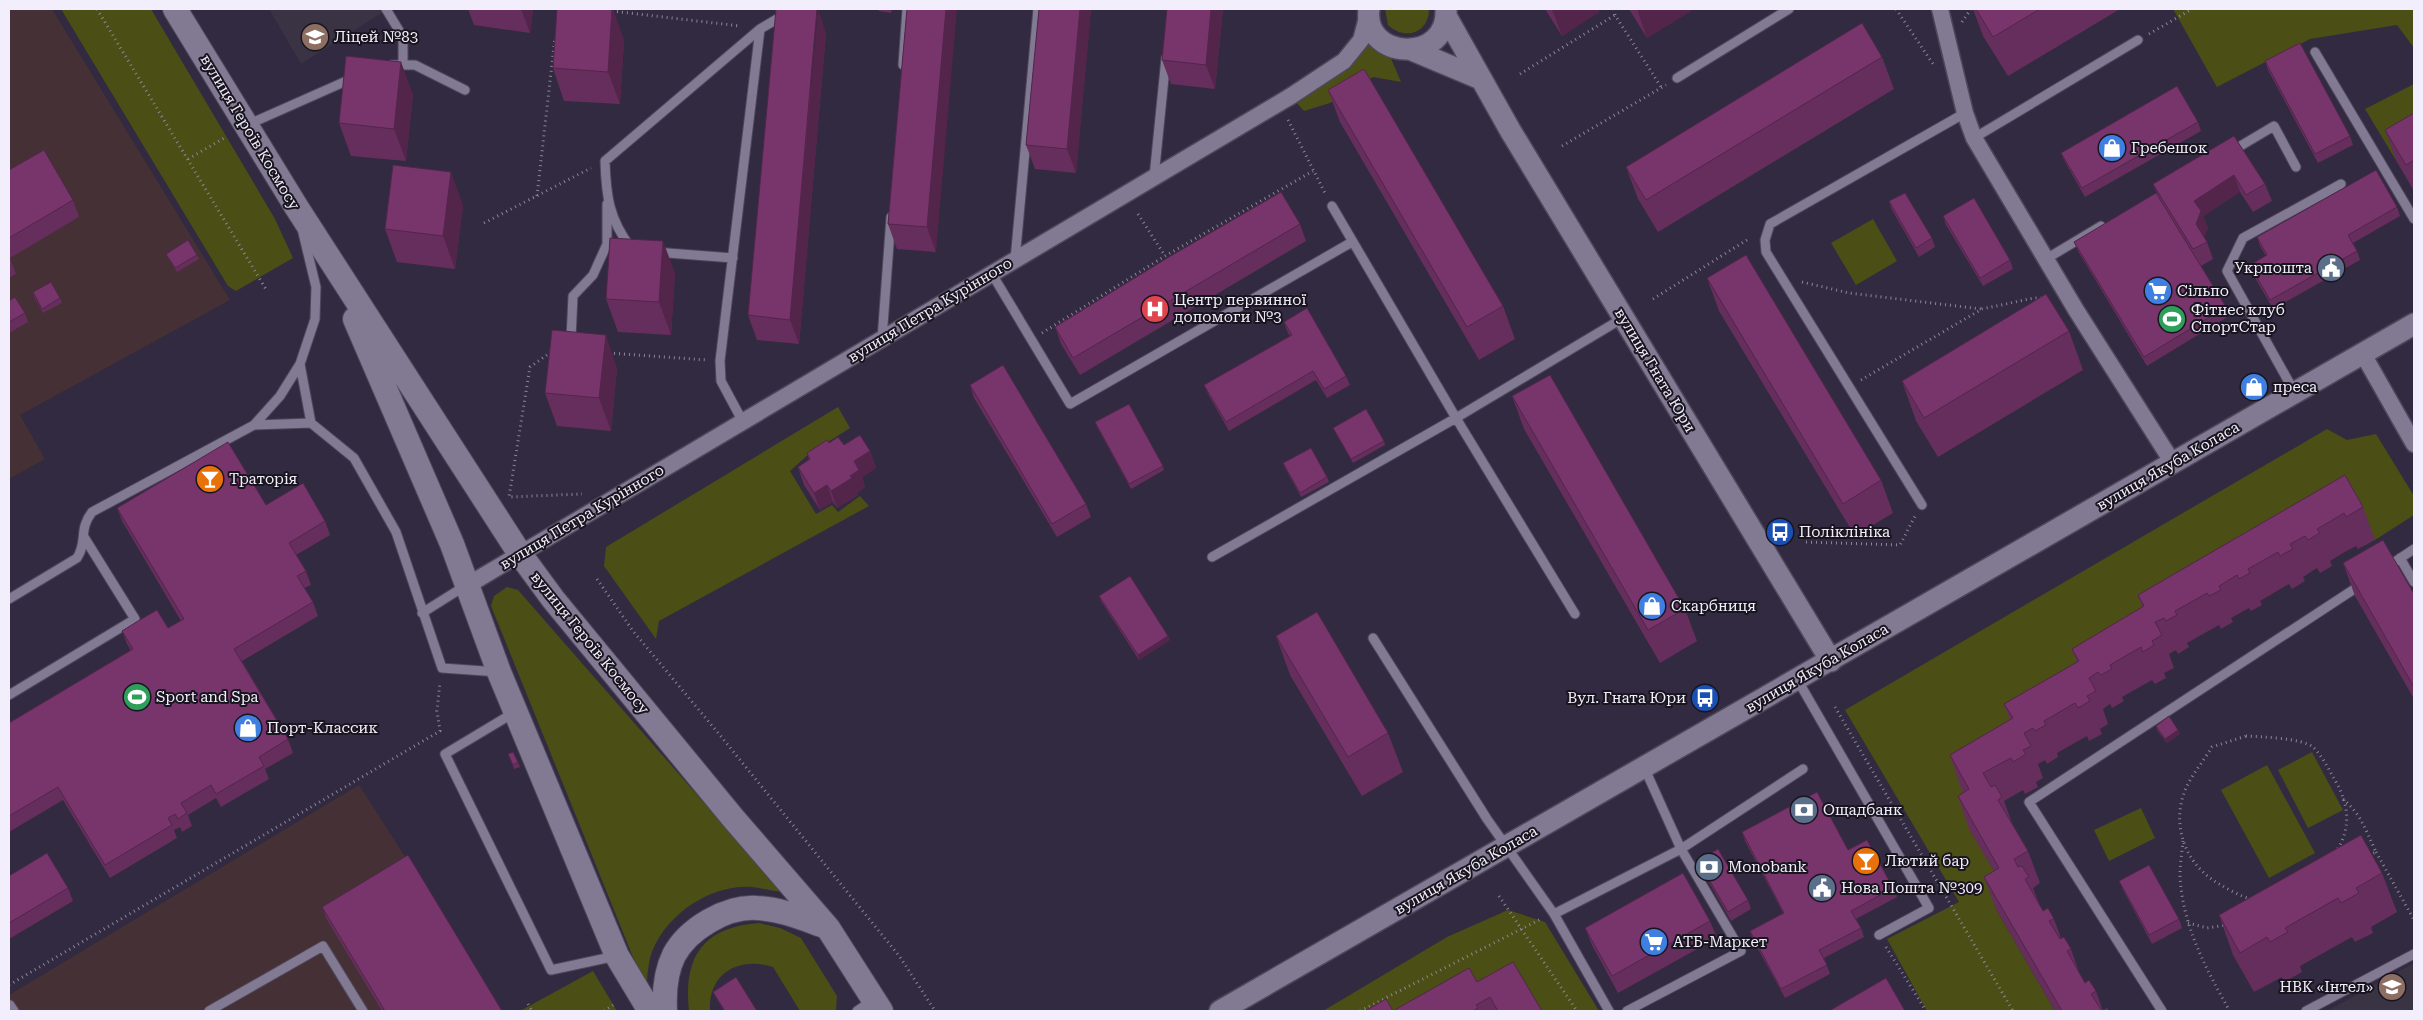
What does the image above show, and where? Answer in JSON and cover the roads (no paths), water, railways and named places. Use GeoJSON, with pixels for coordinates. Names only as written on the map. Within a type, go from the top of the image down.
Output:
{"type":"FeatureCollection","features":[{"type":"Feature","properties":{"kind":"main road","name":"вулиця Героїв Космосу"},"geometry":{"type":"LineString","coordinates":[[175,9],[297,208],[520,554],[553,600],[658,728],[828,928],[871,1007]]}},
{"type":"Feature","properties":{"kind":"main road","name":"вулиця Героїв Космосу"},"geometry":{"type":"LineString","coordinates":[[327,254],[468,585],[499,672],[617,956],[650,1011]]}},
{"type":"Feature","properties":{"kind":"main road"},"geometry":{"type":"LineString","coordinates":[[665,1011],[664,986],[674,955],[693,932],[724,914],[755,908],[787,913],[828,928]]}},
{"type":"Feature","properties":{"kind":"street"},"geometry":{"type":"LineString","coordinates":[[1940,9],[1965,113],[1974,138],[2070,299],[2173,463]]}},
{"type":"Feature","properties":{"kind":"street","name":"вулиця Петра Курінного"},"geometry":{"type":"LineString","coordinates":[[468,585],[1291,96],[1344,61],[1361,40],[1368,11]]}},
{"type":"Feature","properties":{"kind":"street"},"geometry":{"type":"LineString","coordinates":[[1368,11],[1371,26],[1377,37],[1393,47],[1412,50],[1481,79]]}},
{"type":"Feature","properties":{"kind":"street"},"geometry":{"type":"LineString","coordinates":[[1412,50],[1425,46],[1435,39],[1443,28],[1446,12]]}},
{"type":"Feature","properties":{"kind":"street","name":"вулиця Гната Юри"},"geometry":{"type":"LineString","coordinates":[[1446,12],[1481,79],[1831,661]]}},
{"type":"Feature","properties":{"kind":"street","name":"вулиця Якуба Коласа"},"geometry":{"type":"LineString","coordinates":[[1220,1011],[2414,324]]}},
{"type":"Feature","properties":{"kind":"street"},"geometry":{"type":"LineString","coordinates":[[2363,354],[2414,444]]}},
{"type":"Feature","properties":{"kind":"lane"},"geometry":{"type":"LineString","coordinates":[[386,9],[403,37],[403,65]]}},
{"type":"Feature","properties":{"kind":"lane"},"geometry":{"type":"LineString","coordinates":[[571,338],[573,296],[593,275],[607,244],[604,160],[760,29],[794,9]]}},
{"type":"Feature","properties":{"kind":"lane"},"geometry":{"type":"LineString","coordinates":[[902,77],[907,9]]}},
{"type":"Feature","properties":{"kind":"lane"},"geometry":{"type":"LineString","coordinates":[[1015,260],[1038,9]]}},
{"type":"Feature","properties":{"kind":"lane"},"geometry":{"type":"LineString","coordinates":[[1677,78],[1789,9]]}},
{"type":"Feature","properties":{"kind":"lane"},"geometry":{"type":"LineString","coordinates":[[743,422],[721,381],[720,361],[760,29]]}},
{"type":"Feature","properties":{"kind":"lane"},"geometry":{"type":"LineString","coordinates":[[1974,138],[2138,40]]}},
{"type":"Feature","properties":{"kind":"lane"},"geometry":{"type":"LineString","coordinates":[[1154,177],[1167,48]]}},
{"type":"Feature","properties":{"kind":"lane"},"geometry":{"type":"LineString","coordinates":[[2315,52],[2414,220]]}},
{"type":"Feature","properties":{"kind":"lane"},"geometry":{"type":"LineString","coordinates":[[382,66],[415,65],[465,90]]}},
{"type":"Feature","properties":{"kind":"lane"},"geometry":{"type":"LineString","coordinates":[[247,125],[365,73]]}},
{"type":"Feature","properties":{"kind":"lane"},"geometry":{"type":"LineString","coordinates":[[1922,505],[1766,252],[1765,240],[1770,226],[1965,113]]}},
{"type":"Feature","properties":{"kind":"lane"},"geometry":{"type":"LineString","coordinates":[[2223,156],[2274,126],[2296,167]]}},
{"type":"Feature","properties":{"kind":"lane"},"geometry":{"type":"LineString","coordinates":[[2295,393],[2227,271],[2243,238],[2341,184]]}},
{"type":"Feature","properties":{"kind":"lane"},"geometry":{"type":"LineString","coordinates":[[606,196],[618,231],[632,250],[732,258]]}},
{"type":"Feature","properties":{"kind":"lane"},"geometry":{"type":"LineString","coordinates":[[882,339],[892,204]]}},
{"type":"Feature","properties":{"kind":"lane"},"geometry":{"type":"LineString","coordinates":[[1332,206],[1456,418],[1575,614]]}},
{"type":"Feature","properties":{"kind":"lane"},"geometry":{"type":"LineString","coordinates":[[9,599],[77,558],[84,548],[82,534],[85,522],[92,512],[254,425],[280,396],[300,364],[315,318],[317,296],[314,275],[297,208]]}},
{"type":"Feature","properties":{"kind":"lane"},"geometry":{"type":"LineString","coordinates":[[2046,259],[2113,220]]}},
{"type":"Feature","properties":{"kind":"lane"},"geometry":{"type":"LineString","coordinates":[[992,274],[1070,404],[1352,242]]}},
{"type":"Feature","properties":{"kind":"lane"},"geometry":{"type":"LineString","coordinates":[[1212,557],[1456,418],[1624,318]]}},
{"type":"Feature","properties":{"kind":"lane"},"geometry":{"type":"LineString","coordinates":[[300,364],[311,424]]}},
{"type":"Feature","properties":{"kind":"lane"},"geometry":{"type":"LineString","coordinates":[[254,425],[311,424],[354,458],[396,532],[442,668],[499,672]]}},
{"type":"Feature","properties":{"kind":"lane"},"geometry":{"type":"LineString","coordinates":[[9,695],[135,619],[82,534]]}},
{"type":"Feature","properties":{"kind":"lane"},"geometry":{"type":"LineString","coordinates":[[2162,1011],[2029,802],[2414,549]]}},
{"type":"Feature","properties":{"kind":"lane"},"geometry":{"type":"LineString","coordinates":[[2400,558],[2414,582]]}},
{"type":"Feature","properties":{"kind":"lane"},"geometry":{"type":"LineString","coordinates":[[422,612],[468,585]]}},
{"type":"Feature","properties":{"kind":"lane"},"geometry":{"type":"LineString","coordinates":[[1373,638],[1505,847],[1554,914],[1609,1011]]}},
{"type":"Feature","properties":{"kind":"lane"},"geometry":{"type":"LineString","coordinates":[[1797,679],[1930,908],[1879,935]]}},
{"type":"Feature","properties":{"kind":"lane"},"geometry":{"type":"LineString","coordinates":[[516,712],[446,754],[551,970],[617,956]]}},
{"type":"Feature","properties":{"kind":"lane"},"geometry":{"type":"LineString","coordinates":[[1627,1011],[1741,951],[1681,849],[1644,767]]}},
{"type":"Feature","properties":{"kind":"lane"},"geometry":{"type":"LineString","coordinates":[[1554,914],[1681,849],[1802,768]]}},
{"type":"Feature","properties":{"kind":"lane"},"geometry":{"type":"LineString","coordinates":[[209,1011],[323,946],[363,1011]]}},
{"type":"Feature","properties":{"kind":"lane"},"geometry":{"type":"LineString","coordinates":[[2306,1011],[2414,954]]}},
{"type":"Feature","properties":{"kind":"place","name":"Ліцей №83"},"geometry":{"type":"Point","coordinates":[315,37]}},
{"type":"Feature","properties":{"kind":"place","name":"Гребешок"},"geometry":{"type":"Point","coordinates":[2112,148]}},
{"type":"Feature","properties":{"kind":"place","name":"Укрпошта"},"geometry":{"type":"Point","coordinates":[2331,268]}},
{"type":"Feature","properties":{"kind":"place","name":"Сільпо"},"geometry":{"type":"Point","coordinates":[2158,291]}},
{"type":"Feature","properties":{"kind":"place","name":"Центр первинної допомоги №3"},"geometry":{"type":"Point","coordinates":[1155,309]}},
{"type":"Feature","properties":{"kind":"place","name":"Фітнес клуб СпортСтар"},"geometry":{"type":"Point","coordinates":[2172,319]}},
{"type":"Feature","properties":{"kind":"place","name":"преса"},"geometry":{"type":"Point","coordinates":[2254,387]}},
{"type":"Feature","properties":{"kind":"place","name":"Траторія"},"geometry":{"type":"Point","coordinates":[210,479]}},
{"type":"Feature","properties":{"kind":"place","name":"Поліклініка"},"geometry":{"type":"Point","coordinates":[1780,532]}},
{"type":"Feature","properties":{"kind":"place","name":"Скарбниця"},"geometry":{"type":"Point","coordinates":[1652,606]}},
{"type":"Feature","properties":{"kind":"place","name":"Sport and Spa"},"geometry":{"type":"Point","coordinates":[137,697]}},
{"type":"Feature","properties":{"kind":"place","name":"Вул. Гната Юри"},"geometry":{"type":"Point","coordinates":[1705,698]}},
{"type":"Feature","properties":{"kind":"place","name":"Порт-Классик"},"geometry":{"type":"Point","coordinates":[248,728]}},
{"type":"Feature","properties":{"kind":"place","name":"Ощадбанк"},"geometry":{"type":"Point","coordinates":[1804,810]}},
{"type":"Feature","properties":{"kind":"place","name":"Лютий бар"},"geometry":{"type":"Point","coordinates":[1866,861]}},
{"type":"Feature","properties":{"kind":"place","name":"Monobank"},"geometry":{"type":"Point","coordinates":[1709,867]}},
{"type":"Feature","properties":{"kind":"place","name":"Нова Пошта №309"},"geometry":{"type":"Point","coordinates":[1822,888]}},
{"type":"Feature","properties":{"kind":"place","name":"АТБ-Маркет"},"geometry":{"type":"Point","coordinates":[1654,942]}},
{"type":"Feature","properties":{"kind":"place","name":"НВК «Інтел»"},"geometry":{"type":"Point","coordinates":[2392,987]}}]}
